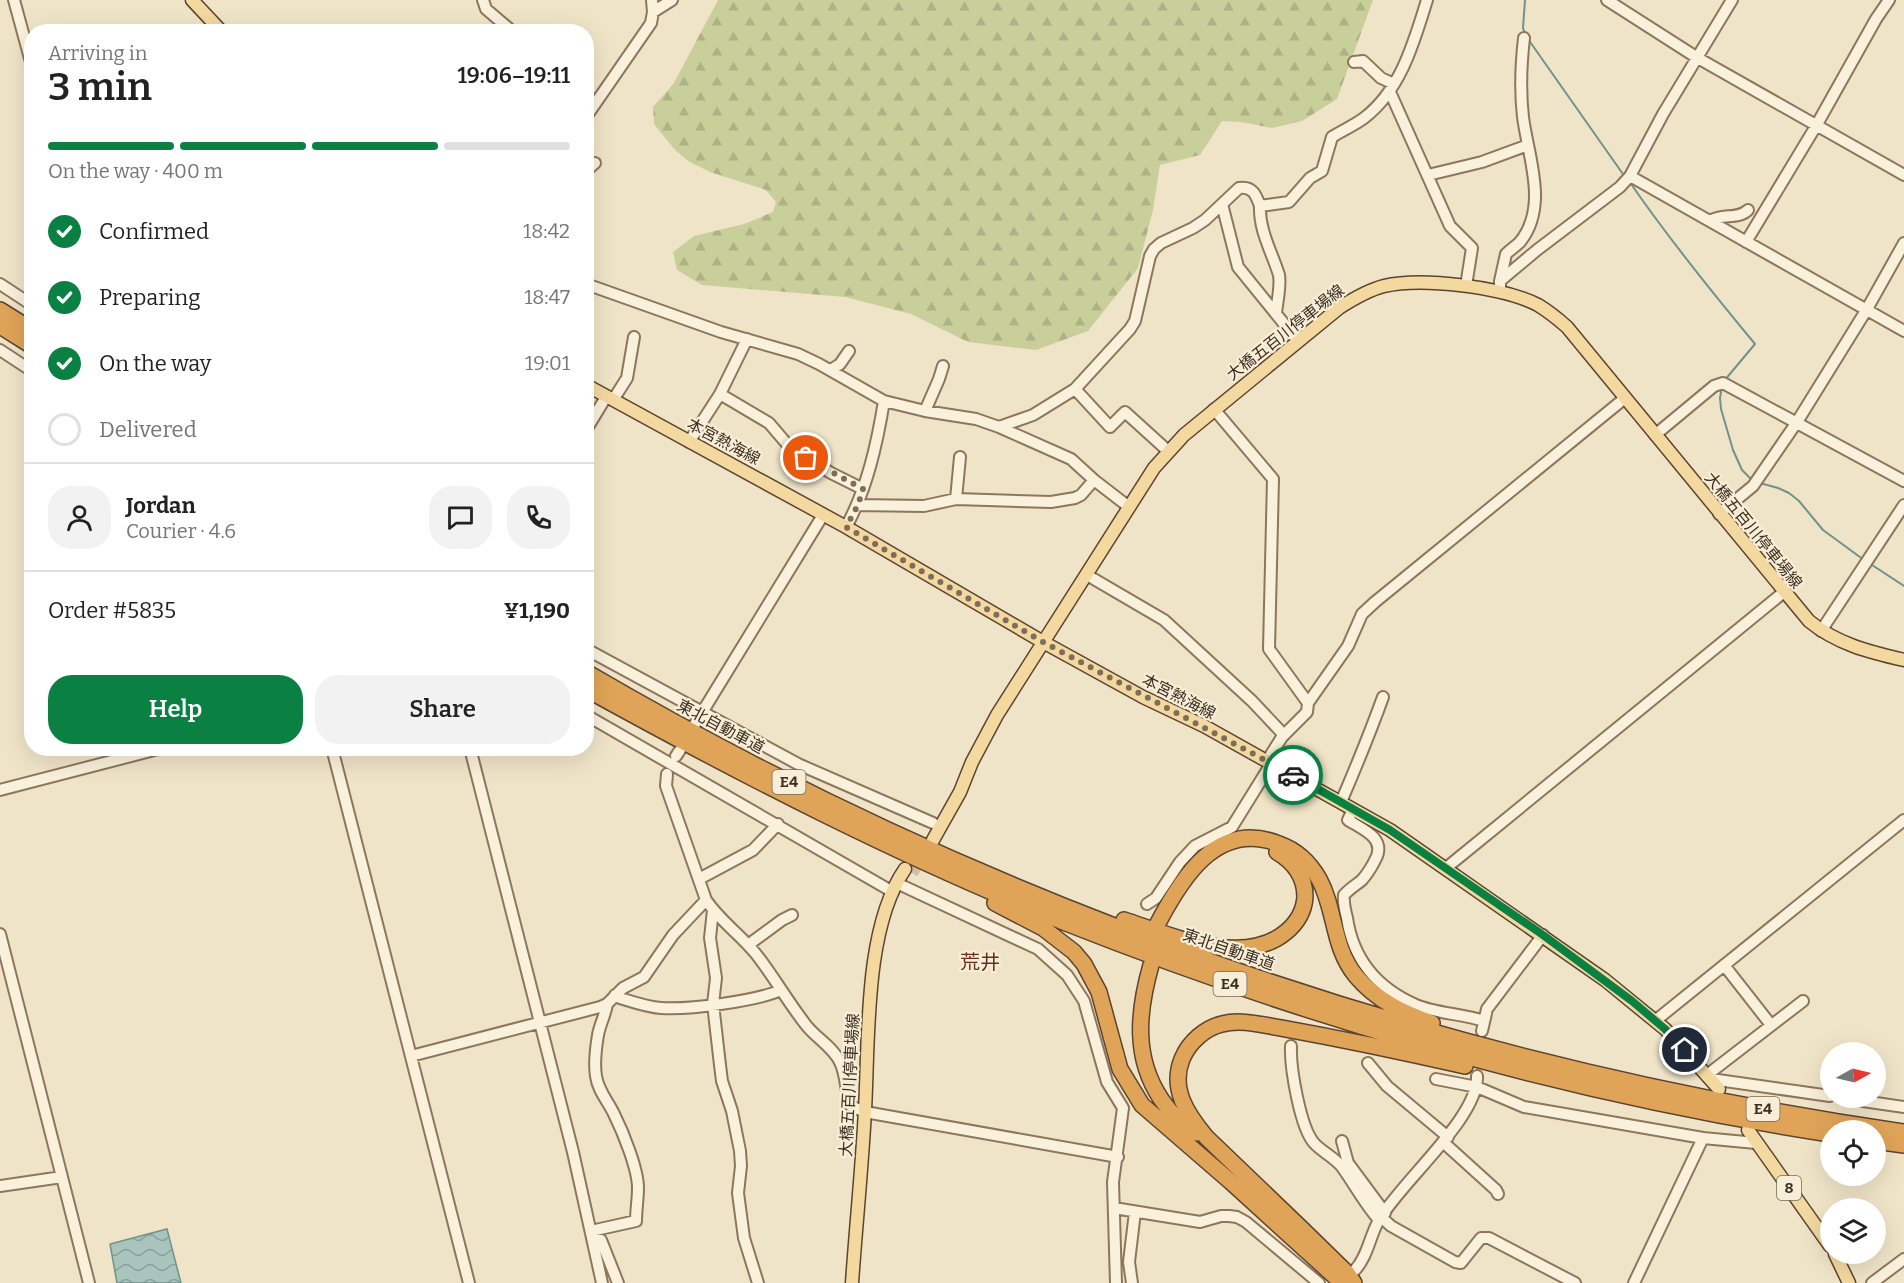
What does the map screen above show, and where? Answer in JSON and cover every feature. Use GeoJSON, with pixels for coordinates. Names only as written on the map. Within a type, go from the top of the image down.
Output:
{"type":"FeatureCollection","features":[{"type":"Feature","properties":{"kind":"highway"},"geometry":{"type":"LineString","coordinates":[[0,310],[24,325]]}},
{"type":"Feature","properties":{"kind":"highway"},"geometry":{"type":"LineString","coordinates":[[0,326],[24,341]]}},
{"type":"Feature","properties":{"kind":"highway","name":"東北自動車道"},"geometry":{"type":"LineString","coordinates":[[594,676],[717,745],[804,789],[998,880],[1144,939],[1348,1008],[1714,1114],[1820,1132]]}},
{"type":"Feature","properties":{"kind":"highway","name":"東北自動車道"},"geometry":{"type":"LineString","coordinates":[[594,693],[709,757],[855,829],[1054,918],[1194,971],[1397,1037],[1497,1064],[1622,1087],[1904,1132]]}},
{"type":"Feature","properties":{"kind":"highway"},"geometry":{"type":"LineString","coordinates":[[855,829],[934,874],[1043,928],[1074,952],[1088,971],[1099,992],[1120,1069],[1138,1100],[1342,1283]]}},
{"type":"Feature","properties":{"kind":"highway"},"geometry":{"type":"LineString","coordinates":[[998,880],[1168,935],[1229,949],[1265,944],[1289,930],[1302,910],[1305,900],[1302,880],[1292,863],[1277,852],[1250,847],[1233,851],[1214,860],[1196,876],[1161,927],[1182,880],[1212,850],[1243,839],[1273,841],[1299,855],[1318,877],[1327,896],[1343,956],[1356,976],[1380,998],[1408,1014],[1438,1025],[1553,1058],[1622,1087]]}},
{"type":"Feature","properties":{"kind":"highway"},"geometry":{"type":"LineString","coordinates":[[1160,1120],[1140,1080],[1132,1044],[1132,1013],[1147,964],[1140,1029],[1142,1057],[1146,1070],[1168,1109],[1185,1127],[1206,1137]]}},
{"type":"Feature","properties":{"kind":"highway"},"geometry":{"type":"LineString","coordinates":[[1355,1276],[1206,1137],[1193,1121],[1181,1098],[1178,1077],[1180,1064],[1192,1043],[1201,1034],[1211,1028],[1233,1022],[1262,1024],[1548,1083],[1622,1087]]}},
{"type":"Feature","properties":{"kind":"highway"},"geometry":{"type":"LineString","coordinates":[[1886,1143],[1904,1145]]}},
{"type":"Feature","properties":{"kind":"main road"},"geometry":{"type":"LineString","coordinates":[[192,0],[214,24]]}},
{"type":"Feature","properties":{"kind":"main road","name":"大橋五百川停車場線"},"geometry":{"type":"LineString","coordinates":[[972,762],[960,792],[929,838],[933,823],[972,762],[997,715],[1154,468],[1168,451],[1214,409],[1339,308],[1372,290],[1401,283],[1500,286],[1552,315],[1567,327],[1797,609],[1821,631],[1844,644],[1904,660]]}},
{"type":"Feature","properties":{"kind":"main road","name":"本宮熱海線"},"geometry":{"type":"LineString","coordinates":[[594,390],[846,527],[1043,642],[1390,830],[1605,980],[1655,1021],[1713,1081]]}},
{"type":"Feature","properties":{"kind":"main road","name":"大橋五百川停車場線"},"geometry":{"type":"LineString","coordinates":[[852,1283],[873,969],[883,918],[898,889],[898,880],[909,871]]}},
{"type":"Feature","properties":{"kind":"main road","name":"8"},"geometry":{"type":"LineString","coordinates":[[1748,1130],[1820,1232]]}},
{"type":"Feature","properties":{"kind":"main road"},"geometry":{"type":"LineString","coordinates":[[1840,1264],[1849,1283]]}},
{"type":"Feature","properties":{"kind":"street"},"geometry":{"type":"LineString","coordinates":[[14,0],[24,37]]}},
{"type":"Feature","properties":{"kind":"street"},"geometry":{"type":"LineString","coordinates":[[483,0],[486,9],[504,24]]}},
{"type":"Feature","properties":{"kind":"street"},"geometry":{"type":"LineString","coordinates":[[652,0],[654,12]]}},
{"type":"Feature","properties":{"kind":"street"},"geometry":{"type":"LineString","coordinates":[[594,105],[645,32],[654,12],[672,0]]}},
{"type":"Feature","properties":{"kind":"street"},"geometry":{"type":"LineString","coordinates":[[1260,206],[1289,202],[1310,178],[1322,171],[1332,137],[1364,118],[1392,88],[1411,51],[1427,0]]}},
{"type":"Feature","properties":{"kind":"street"},"geometry":{"type":"LineString","coordinates":[[1607,0],[1696,57],[1904,175]]}},
{"type":"Feature","properties":{"kind":"street"},"geometry":{"type":"LineString","coordinates":[[1500,286],[1537,249],[1620,187],[1630,176],[1696,57],[1732,0]]}},
{"type":"Feature","properties":{"kind":"street"},"geometry":{"type":"LineString","coordinates":[[1746,242],[1889,0]]}},
{"type":"Feature","properties":{"kind":"street"},"geometry":{"type":"LineString","coordinates":[[1500,286],[1506,254],[1519,243],[1526,232],[1536,199],[1521,89],[1524,38]]}},
{"type":"Feature","properties":{"kind":"street"},"geometry":{"type":"LineString","coordinates":[[1354,62],[1363,61],[1392,88],[1450,226],[1472,248],[1466,286]]}},
{"type":"Feature","properties":{"kind":"street"},"geometry":{"type":"LineString","coordinates":[[1428,175],[1482,162],[1528,145]]}},
{"type":"Feature","properties":{"kind":"street"},"geometry":{"type":"LineString","coordinates":[[1630,176],[1904,331]]}},
{"type":"Feature","properties":{"kind":"street"},"geometry":{"type":"LineString","coordinates":[[999,427],[1033,415],[1075,390],[1135,321],[1150,256],[1154,249],[1168,239],[1193,228],[1235,190],[1247,188],[1254,192],[1260,206],[1265,236],[1279,278],[1276,314]]}},
{"type":"Feature","properties":{"kind":"street"},"geometry":{"type":"LineString","coordinates":[[1222,204],[1238,267],[1298,341]]}},
{"type":"Feature","properties":{"kind":"street"},"geometry":{"type":"LineString","coordinates":[[1710,221],[1717,216],[1740,215],[1748,210]]}},
{"type":"Feature","properties":{"kind":"street"},"geometry":{"type":"LineString","coordinates":[[1719,514],[1753,486],[1797,422],[1867,309],[1904,243]]}},
{"type":"Feature","properties":{"kind":"street"},"geometry":{"type":"LineString","coordinates":[[0,284],[24,300]]}},
{"type":"Feature","properties":{"kind":"street"},"geometry":{"type":"LineString","coordinates":[[594,287],[798,354],[884,401],[925,411],[976,419],[999,427],[1065,456],[1129,507]]}},
{"type":"Feature","properties":{"kind":"street"},"geometry":{"type":"LineString","coordinates":[[594,419],[627,378],[634,337]]}},
{"type":"Feature","properties":{"kind":"street"},"geometry":{"type":"LineString","coordinates":[[689,442],[720,394],[747,339]]}},
{"type":"Feature","properties":{"kind":"street"},"geometry":{"type":"LineString","coordinates":[[0,350],[24,366]]}},
{"type":"Feature","properties":{"kind":"street"},"geometry":{"type":"LineString","coordinates":[[831,370],[840,364],[849,351]]}},
{"type":"Feature","properties":{"kind":"street"},"geometry":{"type":"LineString","coordinates":[[925,411],[943,366]]}},
{"type":"Feature","properties":{"kind":"street"},"geometry":{"type":"LineString","coordinates":[[1655,435],[1719,383],[1734,387],[1904,481]]}},
{"type":"Feature","properties":{"kind":"street"},"geometry":{"type":"LineString","coordinates":[[1075,390],[1110,427],[1125,412],[1168,451]]}},
{"type":"Feature","properties":{"kind":"street"},"geometry":{"type":"LineString","coordinates":[[720,394],[764,418],[798,453],[863,489]]}},
{"type":"Feature","properties":{"kind":"street"},"geometry":{"type":"LineString","coordinates":[[1147,903],[1156,898],[1180,862],[1195,846],[1232,827],[1284,735],[1306,712],[1308,703],[1348,646],[1362,614],[1625,398]]}},
{"type":"Feature","properties":{"kind":"street"},"geometry":{"type":"LineString","coordinates":[[846,527],[858,505],[863,489],[876,444],[884,401]]}},
{"type":"Feature","properties":{"kind":"street"},"geometry":{"type":"LineString","coordinates":[[1214,409],[1273,479],[1269,649],[1308,703]]}},
{"type":"Feature","properties":{"kind":"street"},"geometry":{"type":"LineString","coordinates":[[957,500],[960,457]]}},
{"type":"Feature","properties":{"kind":"street"},"geometry":{"type":"LineString","coordinates":[[858,505],[924,506],[957,500],[1051,502],[1081,495],[1094,480]]}},
{"type":"Feature","properties":{"kind":"street"},"geometry":{"type":"LineString","coordinates":[[1821,631],[1904,504]]}},
{"type":"Feature","properties":{"kind":"street"},"geometry":{"type":"LineString","coordinates":[[695,724],[823,515]]}},
{"type":"Feature","properties":{"kind":"street"},"geometry":{"type":"LineString","coordinates":[[1087,575],[1164,620],[1252,700],[1284,735]]}},
{"type":"Feature","properties":{"kind":"street"},"geometry":{"type":"LineString","coordinates":[[1446,868],[1784,592]]}},
{"type":"Feature","properties":{"kind":"street"},"geometry":{"type":"LineString","coordinates":[[594,652],[798,764],[933,823]]}},
{"type":"Feature","properties":{"kind":"street"},"geometry":{"type":"LineString","coordinates":[[1341,802],[1357,760],[1367,743],[1383,697]]}},
{"type":"Feature","properties":{"kind":"street"},"geometry":{"type":"LineString","coordinates":[[594,720],[898,889],[1038,949],[1058,966],[1075,985],[1084,1001],[1107,1082],[1123,1108],[1113,1182],[1116,1283]]}},
{"type":"Feature","properties":{"kind":"street"},"geometry":{"type":"LineString","coordinates":[[0,790],[131,756]]}},
{"type":"Feature","properties":{"kind":"street"},"geometry":{"type":"LineString","coordinates":[[334,756],[469,1283]]}},
{"type":"Feature","properties":{"kind":"street"},"geometry":{"type":"LineString","coordinates":[[472,756],[540,1023],[602,1283]]}},
{"type":"Feature","properties":{"kind":"street"},"geometry":{"type":"LineString","coordinates":[[667,774],[666,786],[706,900],[748,945],[816,1037],[835,1053],[843,1069],[846,1094],[851,1106],[865,1112],[1118,1157]]}},
{"type":"Feature","properties":{"kind":"street"},"geometry":{"type":"LineString","coordinates":[[1353,809],[1348,820],[1374,837],[1379,848],[1373,865],[1344,895],[1348,928],[1356,953],[1378,981],[1390,990],[1417,1006],[1468,1016],[1483,1026],[1487,1009],[1543,935]]}},
{"type":"Feature","properties":{"kind":"street"},"geometry":{"type":"LineString","coordinates":[[1655,1021],[1904,820]]}},
{"type":"Feature","properties":{"kind":"street"},"geometry":{"type":"LineString","coordinates":[[699,879],[753,850],[778,824]]}},
{"type":"Feature","properties":{"kind":"street"},"geometry":{"type":"LineString","coordinates":[[411,1056],[607,1004],[623,988],[644,977],[673,935],[706,900]]}},
{"type":"Feature","properties":{"kind":"street"},"geometry":{"type":"LineString","coordinates":[[713,910],[710,938],[716,978],[713,1004],[722,1081],[732,1112],[740,1151],[738,1193],[744,1238],[758,1283]]}},
{"type":"Feature","properties":{"kind":"street"},"geometry":{"type":"LineString","coordinates":[[748,945],[792,915]]}},
{"type":"Feature","properties":{"kind":"street"},"geometry":{"type":"LineString","coordinates":[[0,934],[89,1283]]}},
{"type":"Feature","properties":{"kind":"street"},"geometry":{"type":"LineString","coordinates":[[1724,965],[1770,1025]]}},
{"type":"Feature","properties":{"kind":"street"},"geometry":{"type":"LineString","coordinates":[[615,995],[661,1008],[713,1004],[768,996],[781,990]]}},
{"type":"Feature","properties":{"kind":"street"},"geometry":{"type":"LineString","coordinates":[[1713,1081],[1770,1025],[1803,1001]]}},
{"type":"Feature","properties":{"kind":"street"},"geometry":{"type":"LineString","coordinates":[[592,1234],[636,1221],[637,1180],[622,1129],[600,1090],[596,1078],[598,1033],[605,1017],[607,1004]]}},
{"type":"Feature","properties":{"kind":"street"},"geometry":{"type":"LineString","coordinates":[[1291,1046],[1290,1059],[1307,1132],[1313,1142],[1342,1168],[1364,1201],[1392,1226],[1455,1262],[1461,1263],[1481,1238],[1489,1238],[1575,1283]]}},
{"type":"Feature","properties":{"kind":"street"},"geometry":{"type":"LineString","coordinates":[[1368,1063],[1387,1086],[1445,1139],[1498,1194]]}},
{"type":"Feature","properties":{"kind":"street"},"geometry":{"type":"LineString","coordinates":[[1436,1079],[1477,1081],[1524,1107],[1703,1138],[1756,1143]]}},
{"type":"Feature","properties":{"kind":"street"},"geometry":{"type":"LineString","coordinates":[[1355,1276],[1382,1217],[1445,1139],[1477,1081]]}},
{"type":"Feature","properties":{"kind":"street"},"geometry":{"type":"LineString","coordinates":[[1713,1081],[1820,1095]]}},
{"type":"Feature","properties":{"kind":"street"},"geometry":{"type":"LineString","coordinates":[[1886,1104],[1904,1107]]}},
{"type":"Feature","properties":{"kind":"street"},"geometry":{"type":"LineString","coordinates":[[1634,1283],[1703,1138]]}},
{"type":"Feature","properties":{"kind":"street"},"geometry":{"type":"LineString","coordinates":[[1342,1141],[1348,1163],[1382,1217]]}},
{"type":"Feature","properties":{"kind":"street"},"geometry":{"type":"LineString","coordinates":[[0,1186],[62,1177]]}},
{"type":"Feature","properties":{"kind":"street"},"geometry":{"type":"LineString","coordinates":[[1114,1208],[1200,1222],[1221,1216],[1237,1217],[1319,1283]]}},
{"type":"Feature","properties":{"kind":"street"},"geometry":{"type":"LineString","coordinates":[[1132,1283],[1129,1262],[1135,1212]]}},
{"type":"Feature","properties":{"kind":"street"},"geometry":{"type":"LineString","coordinates":[[592,1234],[601,1240],[618,1283]]}},
{"type":"Feature","properties":{"kind":"street"},"geometry":{"type":"LineString","coordinates":[[1872,1283],[1904,1259]]}},
{"type":"Feature","properties":{"kind":"green space"},"geometry":{"type":"Polygon","coordinates":[[[718,0],[1373,0],[1337,99],[1302,121],[1272,128],[1222,121],[1200,155],[1160,165],[1153,210],[1138,268],[1088,331],[1036,350],[968,342],[911,314],[845,297],[702,285],[677,270],[673,252],[694,236],[744,224],[773,212],[776,202],[766,190],[710,172],[688,161],[675,150],[654,124],[653,107],[674,83],[718,0]]]}},
{"type":"Feature","properties":{"kind":"water"},"geometry":{"type":"Polygon","coordinates":[[[167,1229],[181,1283],[117,1283],[110,1244],[167,1229]]]}},
{"type":"Feature","properties":{"kind":"waterway"},"geometry":{"type":"LineString","coordinates":[[1525,0],[1523,28],[1525,34]]}},
{"type":"Feature","properties":{"kind":"waterway"},"geometry":{"type":"LineString","coordinates":[[1528,39],[1625,177]]}},
{"type":"Feature","properties":{"kind":"waterway"},"geometry":{"type":"LineString","coordinates":[[1629,181],[1690,264],[1755,344],[1724,381]]}},
{"type":"Feature","properties":{"kind":"waterway"},"geometry":{"type":"LineString","coordinates":[[1722,386],[1721,409],[1733,450],[1742,470],[1752,480]]}},
{"type":"Feature","properties":{"kind":"waterway"},"geometry":{"type":"LineString","coordinates":[[1760,483],[1789,493],[1799,501],[1823,530],[1864,560]]}},
{"type":"Feature","properties":{"kind":"waterway"},"geometry":{"type":"LineString","coordinates":[[1869,563],[1904,586]]}},
{"type":"Feature","properties":{"kind":"tunnel"},"geometry":{"type":"LineString","coordinates":[[912,873],[924,854]]}},
{"type":"Feature","properties":{"kind":"way so far"},"geometry":{"type":"LineString","coordinates":[[806,458],[863,489],[858,505],[846,527],[1043,642],[1293,775]]}},
{"type":"Feature","properties":{"kind":"district","name":"荒井"},"geometry":{"type":"Point","coordinates":[980,962]}},
{"type":"Feature","properties":{"kind":"route"},"geometry":{"type":"LineString","coordinates":[[1293,775],[1390,830],[1543,935],[1632,1001],[1665,1029],[1685,1050]]}}]}
